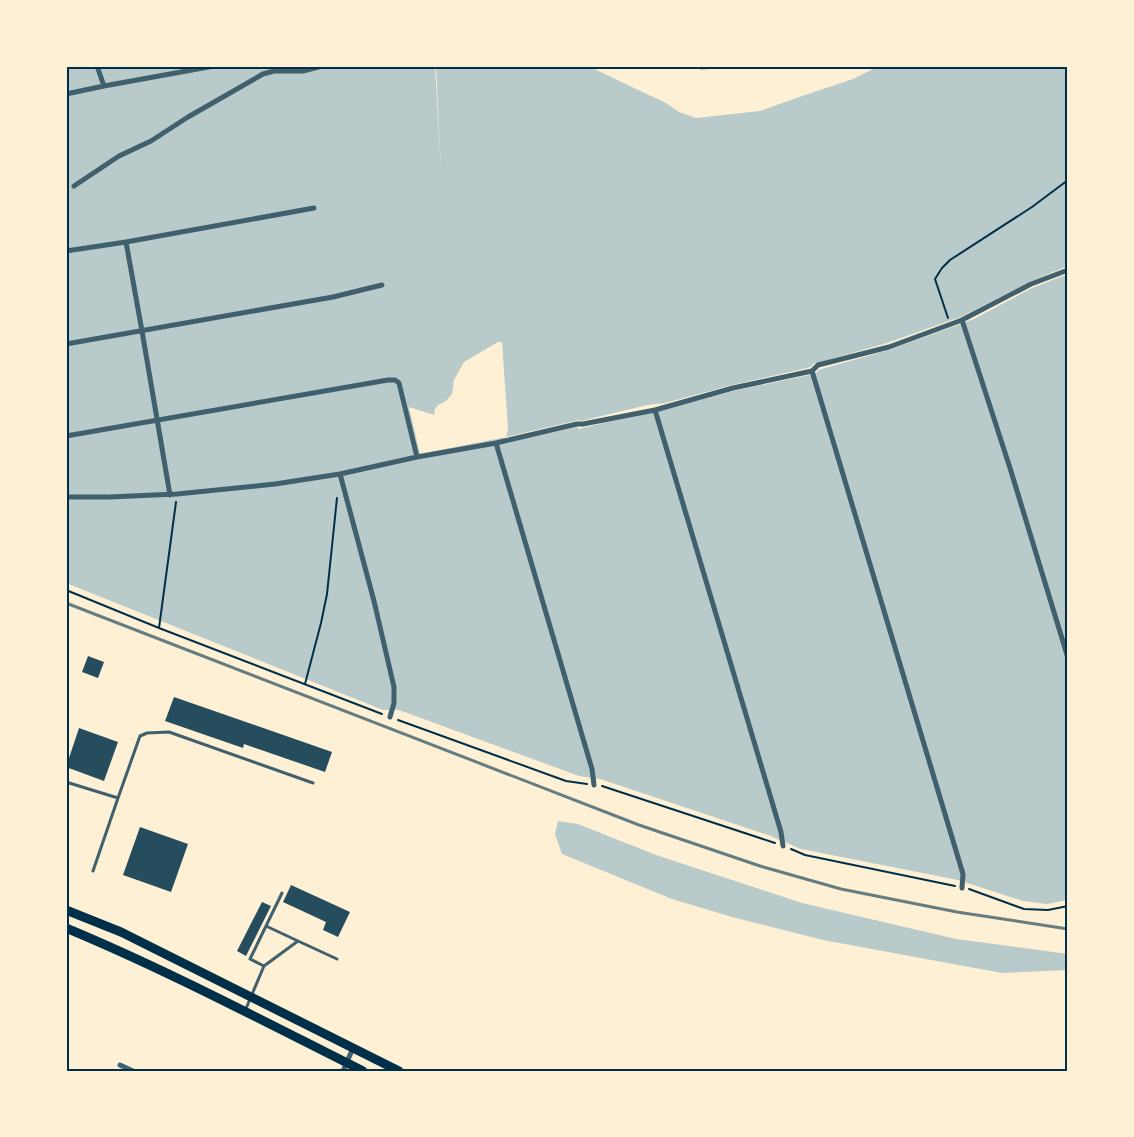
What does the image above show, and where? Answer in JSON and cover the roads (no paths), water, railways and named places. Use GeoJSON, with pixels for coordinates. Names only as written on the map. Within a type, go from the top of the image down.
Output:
{"type":"FeatureCollection","features":[{"type":"Feature","properties":{"kind":"main road"},"geometry":{"type":"LineString","coordinates":[[66,910],[121,932],[399,1071]]}},
{"type":"Feature","properties":{"kind":"main road"},"geometry":{"type":"LineString","coordinates":[[66,928],[113,948],[245,1012],[345,1067],[363,1071]]}},
{"type":"Feature","properties":{"kind":"street"},"geometry":{"type":"LineString","coordinates":[[97,66],[104,86]]}},
{"type":"Feature","properties":{"kind":"street"},"geometry":{"type":"LineString","coordinates":[[66,94],[214,66]]}},
{"type":"Feature","properties":{"kind":"street"},"geometry":{"type":"LineString","coordinates":[[74,186],[120,156],[151,141],[188,116],[263,74],[274,69],[303,71],[322,66]]}},
{"type":"Feature","properties":{"kind":"street"},"geometry":{"type":"LineString","coordinates":[[66,251],[314,208]]}},
{"type":"Feature","properties":{"kind":"street"},"geometry":{"type":"LineString","coordinates":[[126,242],[170,495]]}},
{"type":"Feature","properties":{"kind":"street"},"geometry":{"type":"LineString","coordinates":[[66,497],[170,495],[275,484],[340,474],[417,457],[496,443],[577,424],[655,410],[733,388],[812,371],[818,365],[889,347],[962,320],[1030,284],[1068,270]]}},
{"type":"Feature","properties":{"kind":"street"},"geometry":{"type":"LineString","coordinates":[[66,344],[334,297],[382,285]]}},
{"type":"Feature","properties":{"kind":"street"},"geometry":{"type":"LineString","coordinates":[[962,320],[1068,658]]}},
{"type":"Feature","properties":{"kind":"street"},"geometry":{"type":"LineString","coordinates":[[812,371],[963,874],[962,888]]}},
{"type":"Feature","properties":{"kind":"street"},"geometry":{"type":"LineString","coordinates":[[66,436],[395,380],[399,383],[417,457]]}},
{"type":"Feature","properties":{"kind":"street"},"geometry":{"type":"LineString","coordinates":[[655,410],[778,823],[783,846]]}},
{"type":"Feature","properties":{"kind":"street"},"geometry":{"type":"LineString","coordinates":[[496,443],[592,769],[594,785]]}},
{"type":"Feature","properties":{"kind":"street"},"geometry":{"type":"LineString","coordinates":[[340,474],[359,540],[394,686],[394,703],[390,717]]}},
{"type":"Feature","properties":{"kind":"street"},"geometry":{"type":"LineString","coordinates":[[345,1067],[353,1048]]}},
{"type":"Feature","properties":{"kind":"street"},"geometry":{"type":"LineString","coordinates":[[120,1064],[133,1071]]}},
{"type":"Feature","properties":{"kind":"lane"},"geometry":{"type":"LineString","coordinates":[[93,871],[140,736],[147,733],[169,732],[313,783]]}},
{"type":"Feature","properties":{"kind":"lane"},"geometry":{"type":"LineString","coordinates":[[66,782],[118,798]]}},
{"type":"Feature","properties":{"kind":"lane"},"geometry":{"type":"LineString","coordinates":[[264,966],[250,958],[282,893]]}},
{"type":"Feature","properties":{"kind":"lane"},"geometry":{"type":"LineString","coordinates":[[266,926],[337,959]]}},
{"type":"Feature","properties":{"kind":"lane"},"geometry":{"type":"LineString","coordinates":[[245,1012],[264,966],[298,941]]}},
{"type":"Feature","properties":{"kind":"waterway"},"geometry":{"type":"LineString","coordinates":[[688,66],[702,68],[737,66]]}},
{"type":"Feature","properties":{"kind":"railway"},"geometry":{"type":"LineString","coordinates":[[66,603],[639,825],[760,866],[841,889],[957,912],[1068,929]]}}]}
